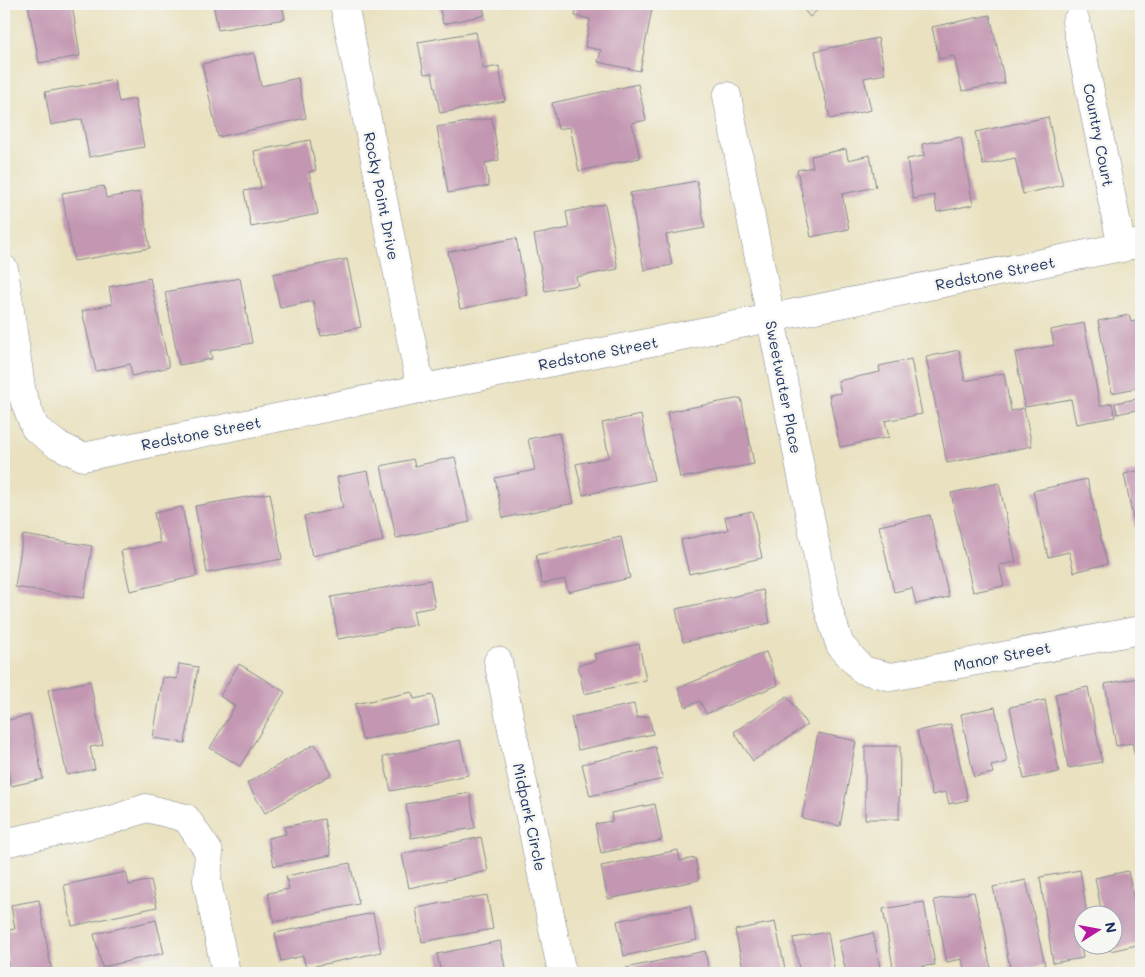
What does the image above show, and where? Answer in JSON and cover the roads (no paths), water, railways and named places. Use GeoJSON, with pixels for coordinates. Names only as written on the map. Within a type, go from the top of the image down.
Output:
{"type":"FeatureCollection","features":[{"type":"Feature","properties":{"kind":"street","name":"Rocky Point Drive"},"geometry":{"type":"LineString","coordinates":[[344,4],[421,389]]}},
{"type":"Feature","properties":{"kind":"street","name":"Country Court"},"geometry":{"type":"LineString","coordinates":[[1076,22],[1132,245]]}},
{"type":"Feature","properties":{"kind":"street","name":"Sweetwater Place"},"geometry":{"type":"LineString","coordinates":[[727,96],[828,608],[840,645],[863,670]]}},
{"type":"Feature","properties":{"kind":"street","name":"Redstone Street"},"geometry":{"type":"LineString","coordinates":[[4,269],[22,394],[36,428],[56,444],[83,457],[1132,245]]}},
{"type":"Feature","properties":{"kind":"street","name":"Manor Street"},"geometry":{"type":"LineString","coordinates":[[863,670],[891,677],[1141,630]]}},
{"type":"Feature","properties":{"kind":"street","name":"Midpark Circle"},"geometry":{"type":"LineString","coordinates":[[498,661],[562,973]]}},
{"type":"Feature","properties":{"kind":"street"},"geometry":{"type":"LineString","coordinates":[[4,842],[115,819],[146,808],[186,818],[209,852],[207,882],[226,973]]}}]}
